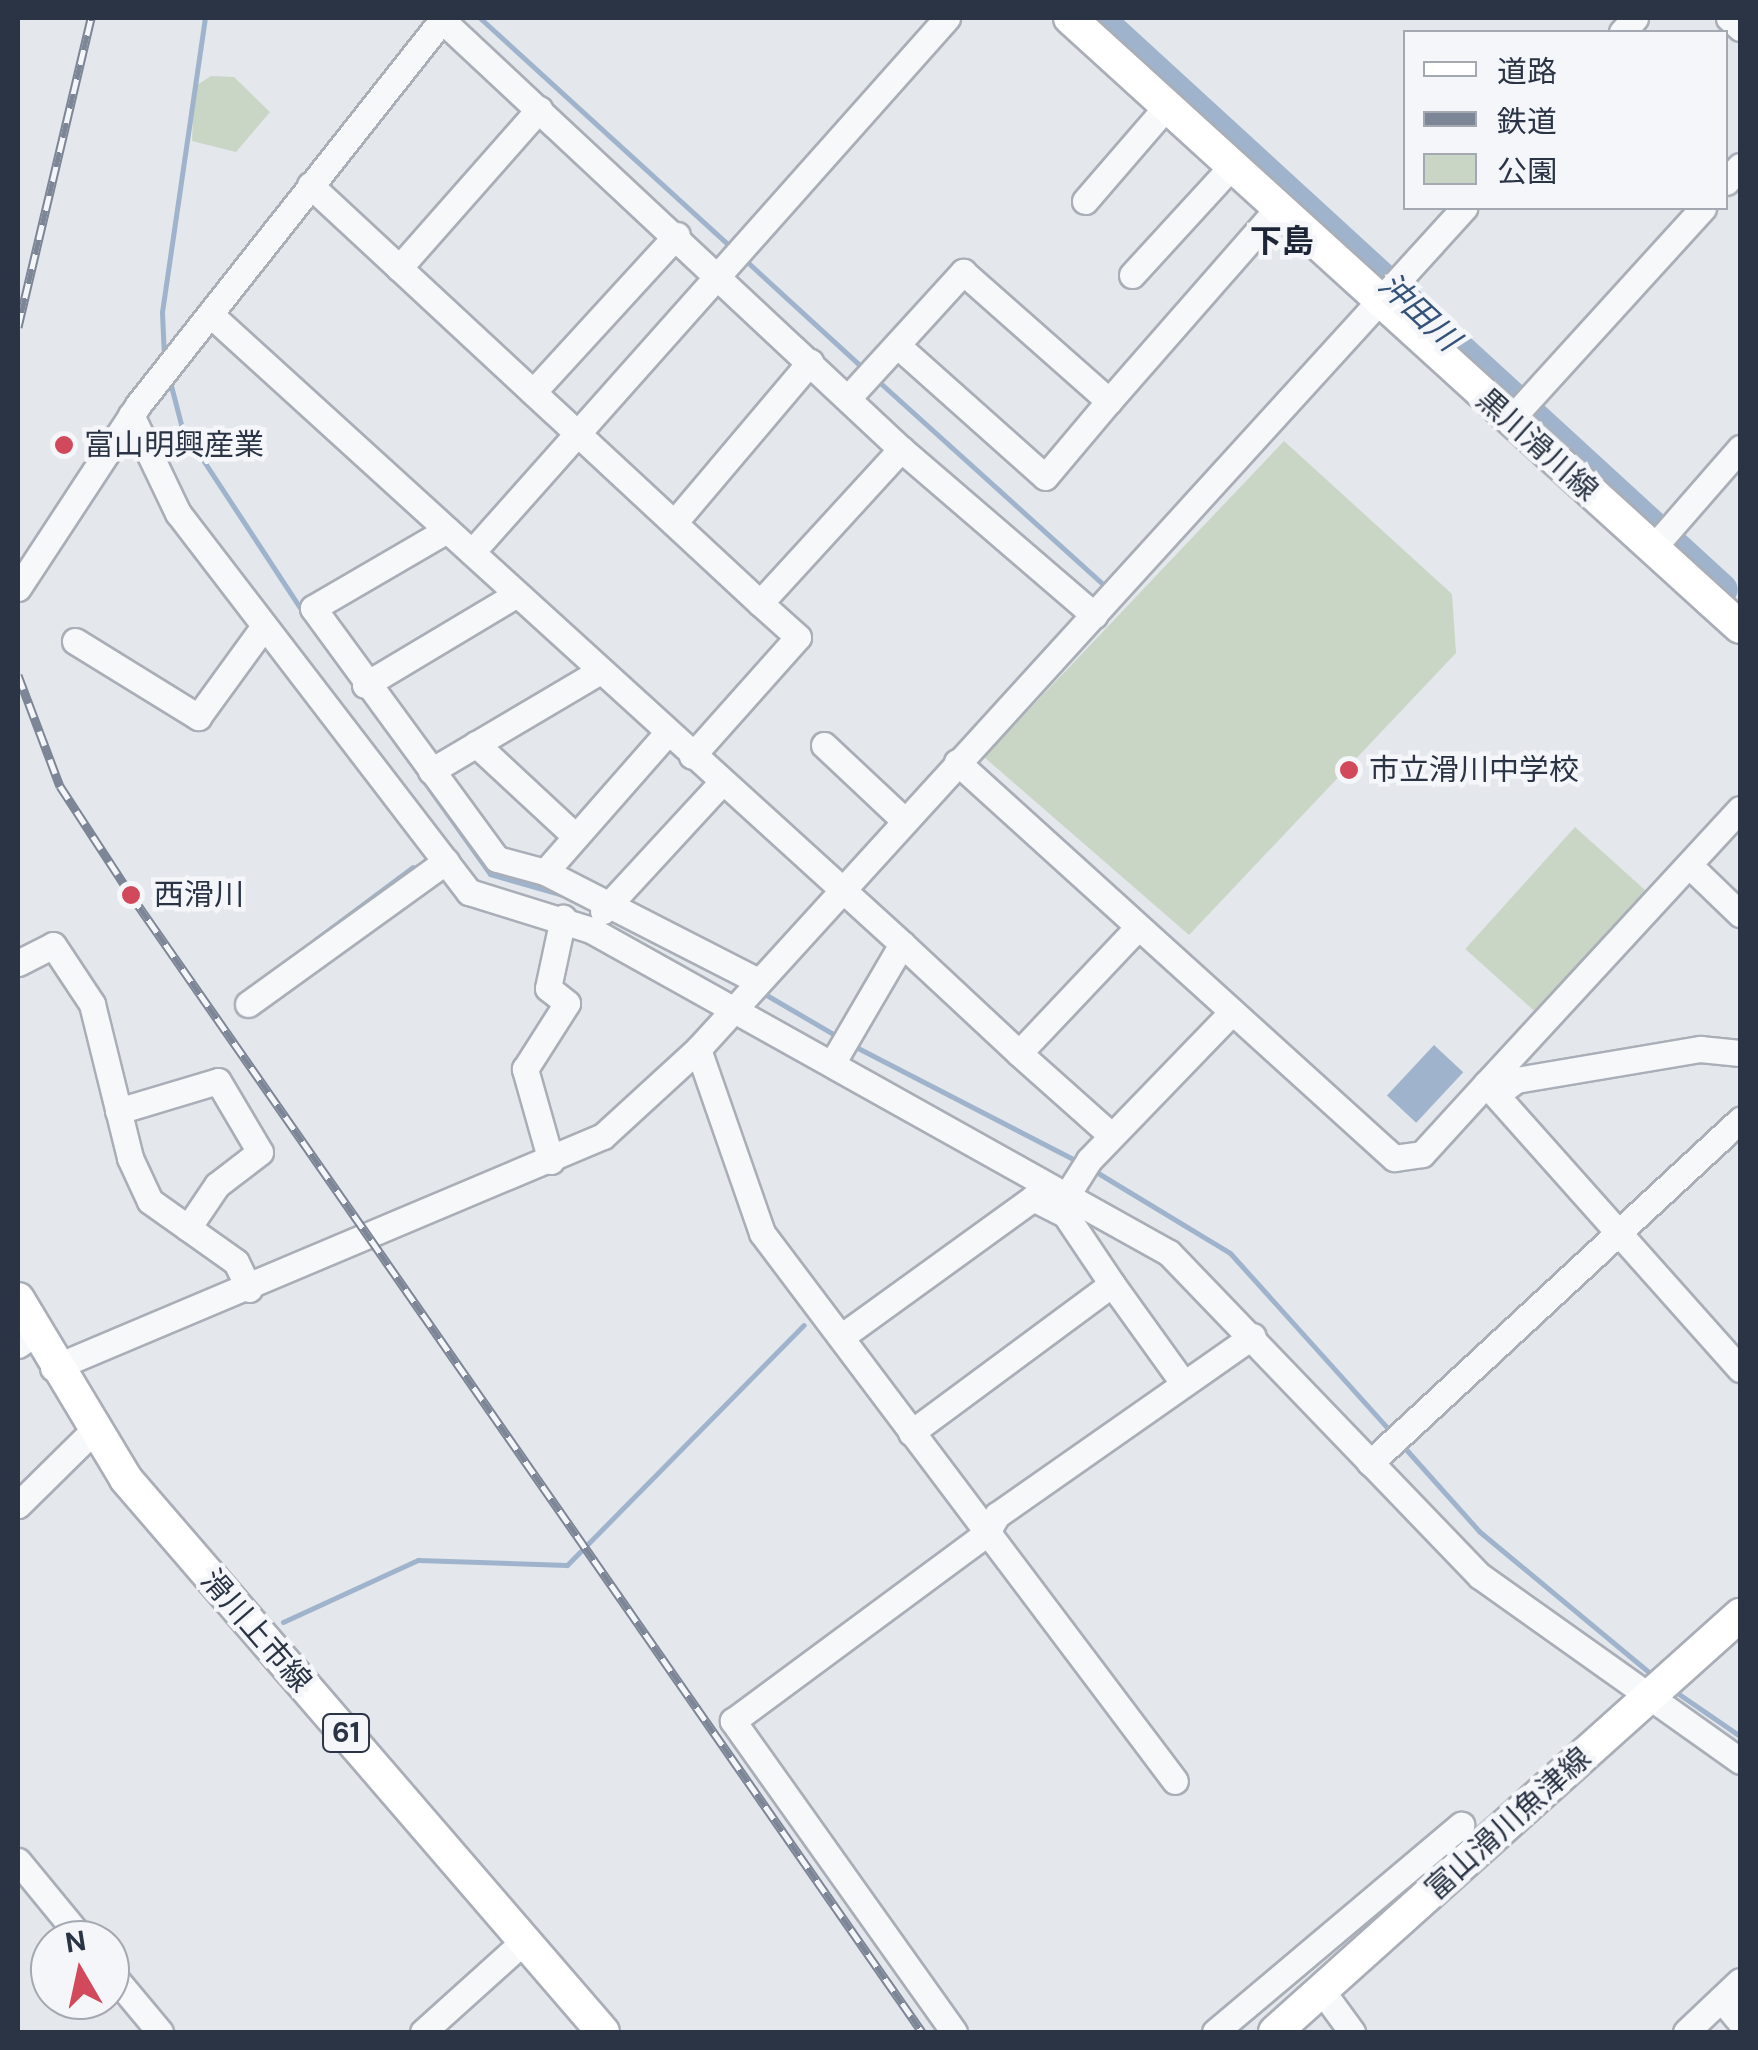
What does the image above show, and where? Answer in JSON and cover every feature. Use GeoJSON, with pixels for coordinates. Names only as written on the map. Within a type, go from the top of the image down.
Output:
{"type":"FeatureCollection","features":[{"type":"Feature","properties":{"kind":"main road","name":"黒川滑川線"},"geometry":{"type":"LineString","coordinates":[[1070,18],[1740,627]]}},
{"type":"Feature","properties":{"kind":"main road","name":"滑川上市線"},"geometry":{"type":"LineString","coordinates":[[18,1299],[26,1339],[53,1368],[93,1431],[603,2032]]}},
{"type":"Feature","properties":{"kind":"main road","name":"富山滑川魚津線"},"geometry":{"type":"LineString","coordinates":[[1276,2032],[1740,1615]]}},
{"type":"Feature","properties":{"kind":"street"},"geometry":{"type":"LineString","coordinates":[[472,552],[722,276],[947,18]]}},
{"type":"Feature","properties":{"kind":"street"},"geometry":{"type":"LineString","coordinates":[[1729,18],[1740,28]]}},
{"type":"Feature","properties":{"kind":"street"},"geometry":{"type":"LineString","coordinates":[[18,588],[135,410],[443,19],[722,276],[901,449],[1094,616]]}},
{"type":"Feature","properties":{"kind":"street"},"geometry":{"type":"LineString","coordinates":[[1084,201],[1167,106]]}},
{"type":"Feature","properties":{"kind":"street"},"geometry":{"type":"LineString","coordinates":[[399,268],[540,109]]}},
{"type":"Feature","properties":{"kind":"street"},"geometry":{"type":"LineString","coordinates":[[1132,275],[1232,166]]}},
{"type":"Feature","properties":{"kind":"street"},"geometry":{"type":"LineString","coordinates":[[310,184],[798,637],[692,756]]}},
{"type":"Feature","properties":{"kind":"street"},"geometry":{"type":"LineString","coordinates":[[897,345],[1045,477],[1278,208]]}},
{"type":"Feature","properties":{"kind":"street"},"geometry":{"type":"LineString","coordinates":[[53,1368],[249,1290],[602,1136],[698,1048],[1462,210]]}},
{"type":"Feature","properties":{"kind":"street"},"geometry":{"type":"LineString","coordinates":[[1510,420],[1700,210]]}},
{"type":"Feature","properties":{"kind":"street"},"geometry":{"type":"LineString","coordinates":[[533,392],[678,235]]}},
{"type":"Feature","properties":{"kind":"street"},"geometry":{"type":"LineString","coordinates":[[848,398],[964,272],[1109,401]]}},
{"type":"Feature","properties":{"kind":"street"},"geometry":{"type":"LineString","coordinates":[[210,314],[838,892],[902,944],[1112,1136]]}},
{"type":"Feature","properties":{"kind":"street"},"geometry":{"type":"LineString","coordinates":[[674,523],[810,362]]}},
{"type":"Feature","properties":{"kind":"street"},"geometry":{"type":"LineString","coordinates":[[135,410],[178,513],[469,892],[563,918],[591,930],[735,1007],[1169,1253],[1254,1336],[1480,1576],[1740,1761]]}},
{"type":"Feature","properties":{"kind":"street"},"geometry":{"type":"LineString","coordinates":[[1652,549],[1740,448]]}},
{"type":"Feature","properties":{"kind":"street"},"geometry":{"type":"LineString","coordinates":[[760,604],[901,449]]}},
{"type":"Feature","properties":{"kind":"street"},"geometry":{"type":"LineString","coordinates":[[447,530],[312,608],[365,685],[497,859],[544,872],[610,900],[758,981]]}},
{"type":"Feature","properties":{"kind":"street"},"geometry":{"type":"LineString","coordinates":[[365,685],[517,594]]}},
{"type":"Feature","properties":{"kind":"street"},"geometry":{"type":"LineString","coordinates":[[75,640],[198,717],[264,626]]}},
{"type":"Feature","properties":{"kind":"street"},"geometry":{"type":"LineString","coordinates":[[431,771],[600,670]]}},
{"type":"Feature","properties":{"kind":"street"},"geometry":{"type":"LineString","coordinates":[[544,872],[667,733]]}},
{"type":"Feature","properties":{"kind":"street"},"geometry":{"type":"LineString","coordinates":[[476,744],[575,836]]}},
{"type":"Feature","properties":{"kind":"street"},"geometry":{"type":"LineString","coordinates":[[824,745],[904,820]]}},
{"type":"Feature","properties":{"kind":"street"},"geometry":{"type":"LineString","coordinates":[[957,762],[1394,1158],[1422,1154],[1491,1090],[1740,809]]}},
{"type":"Feature","properties":{"kind":"street"},"geometry":{"type":"LineString","coordinates":[[591,930],[610,900],[721,783]]}},
{"type":"Feature","properties":{"kind":"street"},"geometry":{"type":"LineString","coordinates":[[248,1004],[446,860]]}},
{"type":"Feature","properties":{"kind":"street"},"geometry":{"type":"LineString","coordinates":[[1689,865],[1740,914]]}},
{"type":"Feature","properties":{"kind":"street"},"geometry":{"type":"LineString","coordinates":[[551,1161],[525,1069],[567,1003],[548,988],[563,918]]}},
{"type":"Feature","properties":{"kind":"street"},"geometry":{"type":"LineString","coordinates":[[1019,1053],[1138,927]]}},
{"type":"Feature","properties":{"kind":"street"},"geometry":{"type":"LineString","coordinates":[[833,1062],[902,944]]}},
{"type":"Feature","properties":{"kind":"street"},"geometry":{"type":"LineString","coordinates":[[18,963],[53,945],[92,1004],[118,1111],[150,1200],[236,1262],[249,1290]]}},
{"type":"Feature","properties":{"kind":"street"},"geometry":{"type":"LineString","coordinates":[[1067,1195],[1112,1136],[1232,1012]]}},
{"type":"Feature","properties":{"kind":"street"},"geometry":{"type":"LineString","coordinates":[[1491,1090],[1516,1080],[1731,1051],[1740,1028]]}},
{"type":"Feature","properties":{"kind":"street"},"geometry":{"type":"LineString","coordinates":[[698,1048],[744,1197],[911,1433],[1175,1781]]}},
{"type":"Feature","properties":{"kind":"street"},"geometry":{"type":"LineString","coordinates":[[118,1111],[218,1081],[260,1152],[217,1185],[188,1228]]}},
{"type":"Feature","properties":{"kind":"street"},"geometry":{"type":"LineString","coordinates":[[1491,1090],[1621,1231],[1740,1370]]}},
{"type":"Feature","properties":{"kind":"street"},"geometry":{"type":"LineString","coordinates":[[1370,1463],[1740,1120]]}},
{"type":"Feature","properties":{"kind":"street"},"geometry":{"type":"LineString","coordinates":[[842,1336],[1033,1198],[1065,1214],[1181,1380]]}},
{"type":"Feature","properties":{"kind":"street"},"geometry":{"type":"LineString","coordinates":[[911,1433],[1112,1284]]}},
{"type":"Feature","properties":{"kind":"street"},"geometry":{"type":"LineString","coordinates":[[954,2032],[733,1721],[986,1534],[996,1515],[1181,1380],[1254,1336]]}},
{"type":"Feature","properties":{"kind":"street"},"geometry":{"type":"LineString","coordinates":[[18,1505],[93,1431]]}},
{"type":"Feature","properties":{"kind":"street"},"geometry":{"type":"LineString","coordinates":[[1215,2032],[1461,1825]]}},
{"type":"Feature","properties":{"kind":"street"},"geometry":{"type":"LineString","coordinates":[[18,1861],[67,1920]]}},
{"type":"Feature","properties":{"kind":"street"},"geometry":{"type":"LineString","coordinates":[[423,2032],[525,1940]]}},
{"type":"Feature","properties":{"kind":"street"},"geometry":{"type":"LineString","coordinates":[[1686,2032],[1740,1980]]}},
{"type":"Feature","properties":{"kind":"street"},"geometry":{"type":"LineString","coordinates":[[1322,1990],[1352,2032]]}},
{"type":"Feature","properties":{"kind":"street"},"geometry":{"type":"LineString","coordinates":[[130,1996],[160,2032]]}},
{"type":"Feature","properties":{"kind":"street"},"geometry":{"type":"LineString","coordinates":[[1721,1999],[1740,2022]]}},
{"type":"Feature","properties":{"kind":"green space"},"geometry":{"type":"Polygon","coordinates":[[[211,76],[234,77],[270,112],[236,152],[192,141],[194,87],[211,76]]]}},
{"type":"Feature","properties":{"kind":"green space"},"geometry":{"type":"Polygon","coordinates":[[[1284,441],[1452,594],[1456,653],[1189,935],[984,757],[1284,441]]]}},
{"type":"Feature","properties":{"kind":"green space"},"geometry":{"type":"Polygon","coordinates":[[[1575,827],[1646,891],[1537,1013],[1465,949],[1575,827]]]}},
{"type":"Feature","properties":{"kind":"water"},"geometry":{"type":"Polygon","coordinates":[[[1434,1045],[1463,1072],[1416,1123],[1387,1095],[1434,1045]]]}},
{"type":"Feature","properties":{"kind":"waterway"},"geometry":{"type":"LineString","coordinates":[[164,358],[162,312],[205,18]]}},
{"type":"Feature","properties":{"kind":"waterway"},"geometry":{"type":"LineString","coordinates":[[480,18],[732,248]]}},
{"type":"Feature","properties":{"kind":"waterway","name":"沖田川"},"geometry":{"type":"LineString","coordinates":[[1098,18],[1722,590]]}},
{"type":"Feature","properties":{"kind":"waterway"},"geometry":{"type":"LineString","coordinates":[[744,259],[865,370]]}},
{"type":"Feature","properties":{"kind":"waterway"},"geometry":{"type":"LineString","coordinates":[[169,378],[182,428],[304,614]]}},
{"type":"Feature","properties":{"kind":"waterway"},"geometry":{"type":"LineString","coordinates":[[877,380],[1105,586]]}},
{"type":"Feature","properties":{"kind":"waterway"},"geometry":{"type":"LineString","coordinates":[[386,728],[490,874],[566,896]]}},
{"type":"Feature","properties":{"kind":"waterway"},"geometry":{"type":"LineString","coordinates":[[315,940],[413,867]]}},
{"type":"Feature","properties":{"kind":"waterway"},"geometry":{"type":"LineString","coordinates":[[763,993],[840,1038]]}},
{"type":"Feature","properties":{"kind":"waterway"},"geometry":{"type":"LineString","coordinates":[[854,1046],[1079,1162]]}},
{"type":"Feature","properties":{"kind":"waterway"},"geometry":{"type":"LineString","coordinates":[[1093,1170],[1230,1253],[1393,1434]]}},
{"type":"Feature","properties":{"kind":"waterway"},"geometry":{"type":"LineString","coordinates":[[283,1622],[418,1560],[567,1565],[804,1325]]}},
{"type":"Feature","properties":{"kind":"waterway"},"geometry":{"type":"LineString","coordinates":[[1403,1446],[1480,1532],[1656,1678]]}},
{"type":"Feature","properties":{"kind":"waterway"},"geometry":{"type":"LineString","coordinates":[[1673,1690],[1740,1736]]}},
{"type":"Feature","properties":{"kind":"railway"},"geometry":{"type":"LineString","coordinates":[[18,327],[91,18]]}},
{"type":"Feature","properties":{"kind":"railway"},"geometry":{"type":"LineString","coordinates":[[18,675],[60,786],[131,895],[922,2032]]}},
{"type":"Feature","properties":{"kind":"place","name":"富山明興産業"},"geometry":{"type":"Point","coordinates":[64,445]}},
{"type":"Feature","properties":{"kind":"place","name":"市立滑川中学校"},"geometry":{"type":"Point","coordinates":[1349,770]}},
{"type":"Feature","properties":{"kind":"place","name":"西滑川"},"geometry":{"type":"Point","coordinates":[131,895]}},
{"type":"Feature","properties":{"kind":"district","name":"下島"},"geometry":{"type":"Point","coordinates":[1282,241]}}]}
